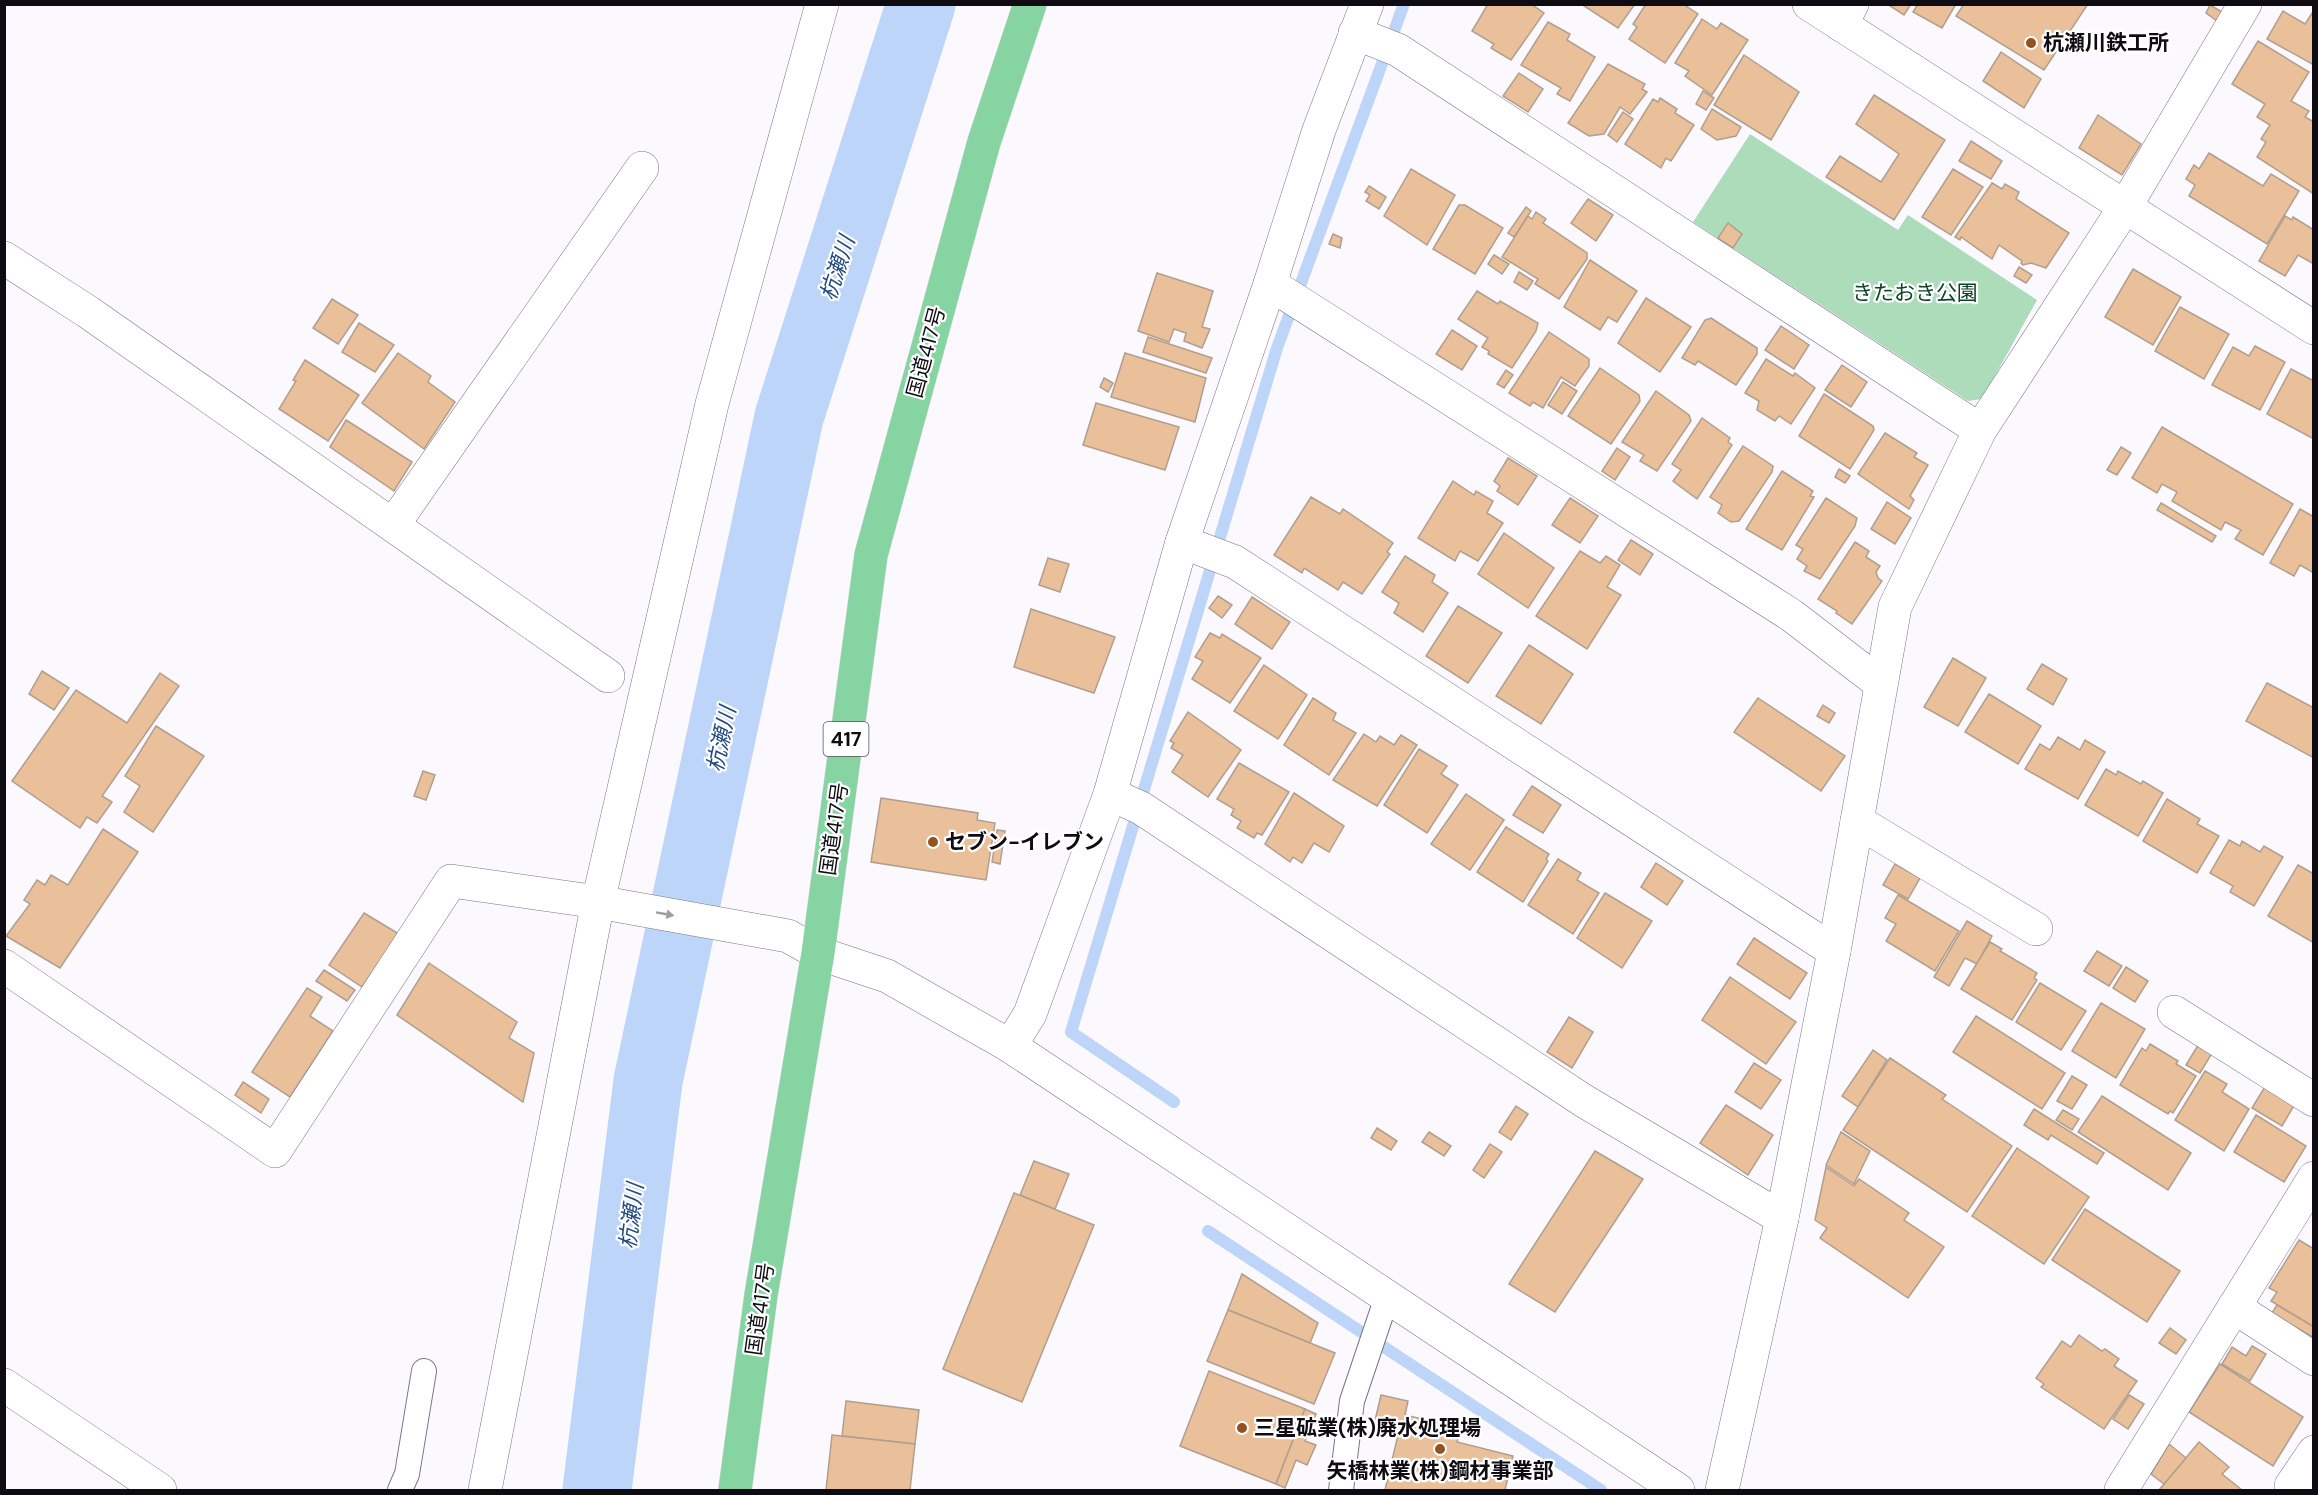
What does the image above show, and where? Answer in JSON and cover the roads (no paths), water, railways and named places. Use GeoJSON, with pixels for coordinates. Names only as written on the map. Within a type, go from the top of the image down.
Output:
{"type":"FeatureCollection","features":[{"type":"Feature","properties":{"kind":"highway","name":"国道417号"},"geometry":{"type":"LineString","coordinates":[[735,1491],[761,1295],[818,953],[871,555],[984,142],[1030,4]]}},
{"type":"Feature","properties":{"kind":"street"},"geometry":{"type":"LineString","coordinates":[[485,1491],[603,903],[712,404],[822,4]]}},
{"type":"Feature","properties":{"kind":"street"},"geometry":{"type":"LineString","coordinates":[[1809,4],[1847,15],[2125,207],[2313,328]]}},
{"type":"Feature","properties":{"kind":"street"},"geometry":{"type":"LineString","coordinates":[[1722,1491],[1782,1218],[1834,951],[1895,607],[1980,430],[2125,207],[2245,4]]}},
{"type":"Feature","properties":{"kind":"street"},"geometry":{"type":"LineString","coordinates":[[1010,1046],[1030,1014],[1125,801],[1187,543],[1276,287],[1319,130],[1373,32],[1980,430]]}},
{"type":"Feature","properties":{"kind":"street"},"geometry":{"type":"LineString","coordinates":[[393,525],[642,168]]}},
{"type":"Feature","properties":{"kind":"street"},"geometry":{"type":"LineString","coordinates":[[4,258],[88,312],[608,676]]}},
{"type":"Feature","properties":{"kind":"street"},"geometry":{"type":"LineString","coordinates":[[1276,287],[1791,615],[1881,684]]}},
{"type":"Feature","properties":{"kind":"street"},"geometry":{"type":"LineString","coordinates":[[1187,543],[1229,560],[1834,951]]}},
{"type":"Feature","properties":{"kind":"street"},"geometry":{"type":"LineString","coordinates":[[1125,801],[1584,1101],[1782,1218]]}},
{"type":"Feature","properties":{"kind":"street"},"geometry":{"type":"LineString","coordinates":[[1857,821],[2036,928]]}},
{"type":"Feature","properties":{"kind":"street"},"geometry":{"type":"LineString","coordinates":[[4,966],[275,1151],[451,881],[603,903],[788,936],[818,953],[887,976],[1010,1046],[1383,1311],[1678,1491]]}},
{"type":"Feature","properties":{"kind":"street"},"geometry":{"type":"LineString","coordinates":[[2174,1012],[2313,1100]]}},
{"type":"Feature","properties":{"kind":"street"},"geometry":{"type":"LineString","coordinates":[[2121,1491],[2313,1178]]}},
{"type":"Feature","properties":{"kind":"street"},"geometry":{"type":"LineString","coordinates":[[2234,1307],[2313,1359]]}},
{"type":"Feature","properties":{"kind":"street"},"geometry":{"type":"LineString","coordinates":[[4,1385],[160,1491]]}},
{"type":"Feature","properties":{"kind":"street"},"geometry":{"type":"LineString","coordinates":[[2298,1491],[2291,1486],[2313,1452]]}},
{"type":"Feature","properties":{"kind":"lane"},"geometry":{"type":"LineString","coordinates":[[1341,1491],[1353,1401],[1383,1311]]}},
{"type":"Feature","properties":{"kind":"lane"},"geometry":{"type":"LineString","coordinates":[[400,1491],[407,1473],[424,1371]]}},
{"type":"Feature","properties":{"kind":"waterway","name":"杭瀬川"},"geometry":{"type":"LineString","coordinates":[[597,1490],[648,1081],[789,417],[921,4]]}},
{"type":"Feature","properties":{"kind":"waterway"},"geometry":{"type":"LineString","coordinates":[[1174,1102],[1071,1032],[1277,348],[1404,4]]}},
{"type":"Feature","properties":{"kind":"waterway"},"geometry":{"type":"LineString","coordinates":[[1208,1231],[1601,1490]]}},
{"type":"Feature","properties":{"kind":"place","name":"杭瀬川鉄工所"},"geometry":{"type":"Point","coordinates":[2031,43]}},
{"type":"Feature","properties":{"kind":"place","name":"セブン-イレブン"},"geometry":{"type":"Point","coordinates":[933,842]}},
{"type":"Feature","properties":{"kind":"place","name":"三星砿業(株)廃水処理場"},"geometry":{"type":"Point","coordinates":[1242,1428]}},
{"type":"Feature","properties":{"kind":"place","name":"矢橋林業(株)鋼材事業部"},"geometry":{"type":"Point","coordinates":[1440,1449]}},
{"type":"Feature","properties":{"kind":"park label","name":"きたおき公園"},"geometry":{"type":"Point","coordinates":[1915,293]}}]}
